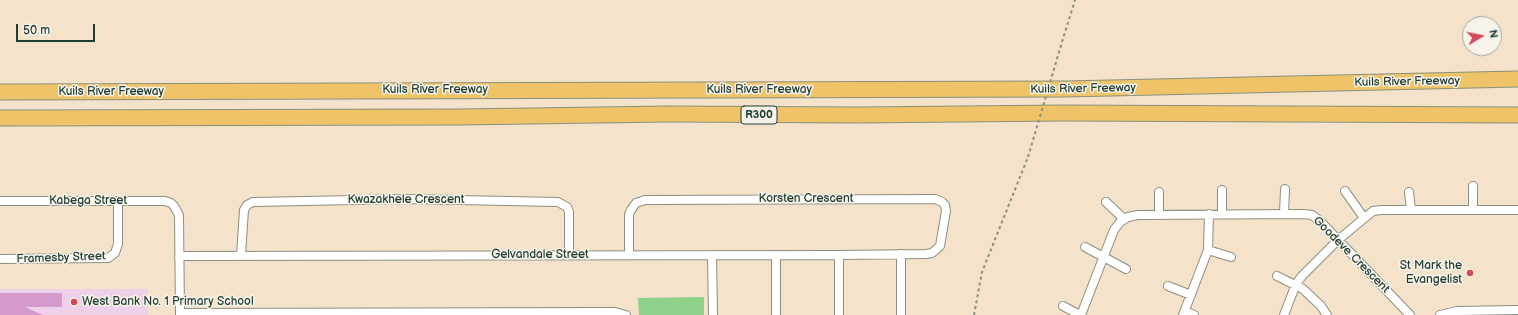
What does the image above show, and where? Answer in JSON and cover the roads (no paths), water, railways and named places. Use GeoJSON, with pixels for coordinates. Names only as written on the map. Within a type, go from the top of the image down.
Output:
{"type":"FeatureCollection","features":[{"type":"Feature","properties":{"kind":"highway","name":"Kuils River Freeway"},"geometry":{"type":"LineString","coordinates":[[3,91],[1065,89],[1518,79]]}},
{"type":"Feature","properties":{"kind":"highway","name":"Kuils River Freeway"},"geometry":{"type":"LineString","coordinates":[[0,118],[1063,113],[1518,115]]}},
{"type":"Feature","properties":{"kind":"highway"},"geometry":{"type":"LineString","coordinates":[[0,126],[35,118]]}},
{"type":"Feature","properties":{"kind":"street"},"geometry":{"type":"LineString","coordinates":[[1473,186],[1473,210]]}},
{"type":"Feature","properties":{"kind":"street"},"geometry":{"type":"LineString","coordinates":[[1284,189],[1284,214]]}},
{"type":"Feature","properties":{"kind":"street"},"geometry":{"type":"LineString","coordinates":[[1222,190],[1222,214]]}},
{"type":"Feature","properties":{"kind":"street"},"geometry":{"type":"LineString","coordinates":[[1345,191],[1364,218]]}},
{"type":"Feature","properties":{"kind":"street"},"geometry":{"type":"LineString","coordinates":[[1159,192],[1159,215]]}},
{"type":"Feature","properties":{"kind":"street"},"geometry":{"type":"LineString","coordinates":[[1409,192],[1411,210]]}},
{"type":"Feature","properties":{"kind":"street","name":"Kwazakhele Crescent"},"geometry":{"type":"LineString","coordinates":[[241,255],[244,210],[253,202],[408,199],[558,202],[567,207],[569,212],[569,255]]}},
{"type":"Feature","properties":{"kind":"street","name":"Korsten Crescent"},"geometry":{"type":"LineString","coordinates":[[629,255],[629,214],[633,206],[641,201],[934,199],[942,202],[946,208],[946,214],[941,243],[938,249],[929,254],[901,254]]}},
{"type":"Feature","properties":{"kind":"street","name":"Kabega Street"},"geometry":{"type":"LineString","coordinates":[[0,200],[118,200],[164,201],[171,203],[179,214],[179,256]]}},
{"type":"Feature","properties":{"kind":"street","name":"Framesby Street"},"geometry":{"type":"LineString","coordinates":[[0,259],[108,258],[115,253],[118,244],[118,200]]}},
{"type":"Feature","properties":{"kind":"street"},"geometry":{"type":"LineString","coordinates":[[1063,306],[1080,315],[1114,230],[1124,219],[1106,202]]}},
{"type":"Feature","properties":{"kind":"street"},"geometry":{"type":"LineString","coordinates":[[1284,315],[1296,284],[1311,266],[1338,240],[1364,218],[1377,210],[1518,210]]}},
{"type":"Feature","properties":{"kind":"street"},"geometry":{"type":"LineString","coordinates":[[1194,315],[1184,313],[1208,250],[1209,214]]}},
{"type":"Feature","properties":{"kind":"street","name":"Goodeve Crescent"},"geometry":{"type":"LineString","coordinates":[[1124,219],[1138,215],[1312,215],[1321,222],[1410,315]]}},
{"type":"Feature","properties":{"kind":"street"},"geometry":{"type":"LineString","coordinates":[[1085,247],[1126,269]]}},
{"type":"Feature","properties":{"kind":"street"},"geometry":{"type":"LineString","coordinates":[[1208,250],[1231,258]]}},
{"type":"Feature","properties":{"kind":"street"},"geometry":{"type":"LineString","coordinates":[[901,254],[901,315]]}},
{"type":"Feature","properties":{"kind":"street","name":"Gelvandale Street"},"geometry":{"type":"LineString","coordinates":[[179,256],[901,254]]}},
{"type":"Feature","properties":{"kind":"street"},"geometry":{"type":"LineString","coordinates":[[712,255],[713,315]]}},
{"type":"Feature","properties":{"kind":"street"},"geometry":{"type":"LineString","coordinates":[[776,255],[776,315]]}},
{"type":"Feature","properties":{"kind":"street"},"geometry":{"type":"LineString","coordinates":[[839,255],[839,315]]}},
{"type":"Feature","properties":{"kind":"street"},"geometry":{"type":"LineString","coordinates":[[179,256],[180,314],[615,312],[626,315]]}},
{"type":"Feature","properties":{"kind":"street"},"geometry":{"type":"LineString","coordinates":[[1277,276],[1296,284],[1308,293],[1321,306],[1327,315]]}},
{"type":"Feature","properties":{"kind":"street"},"geometry":{"type":"LineString","coordinates":[[1168,286],[1191,295]]}},
{"type":"Feature","properties":{"kind":"street"},"geometry":{"type":"LineString","coordinates":[[1440,315],[1518,310]]}},
{"type":"Feature","properties":{"kind":"place","name":"St Mark the Evangelist"},"geometry":{"type":"Point","coordinates":[1470,273]}},
{"type":"Feature","properties":{"kind":"place","name":"West Bank No. 1 Primary School"},"geometry":{"type":"Point","coordinates":[74,302]}}]}
